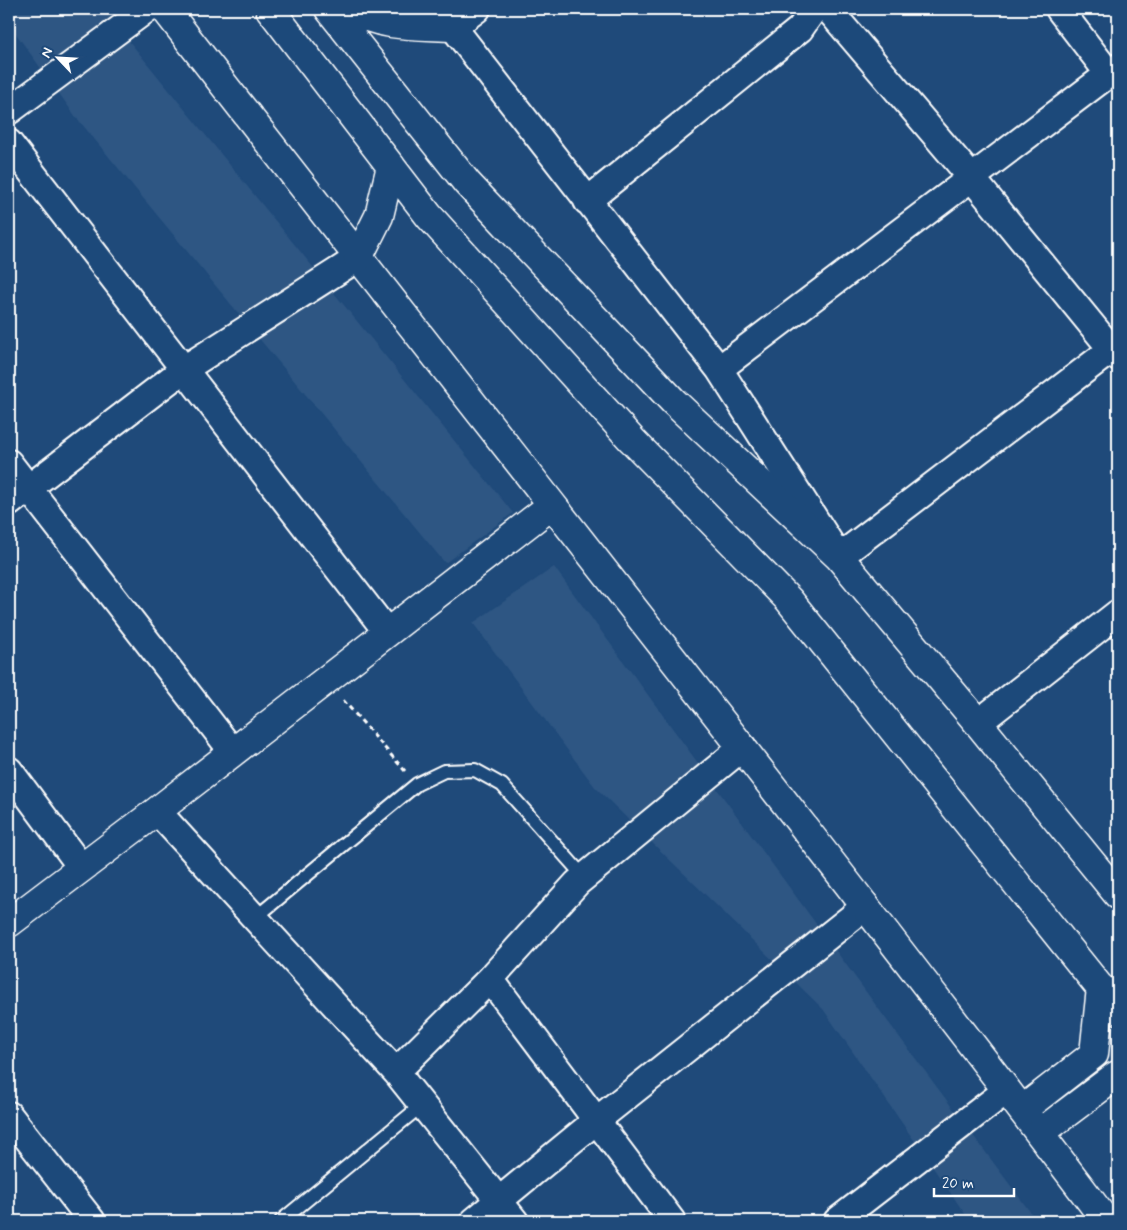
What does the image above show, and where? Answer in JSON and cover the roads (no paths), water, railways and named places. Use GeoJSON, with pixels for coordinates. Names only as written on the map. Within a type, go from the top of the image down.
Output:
{"type":"FeatureCollection","features":[{"type":"Feature","properties":{"kind":"main road"},"geometry":{"type":"LineString","coordinates":[[165,9],[358,258],[743,747],[1106,1221]]}},
{"type":"Feature","properties":{"kind":"main road"},"geometry":{"type":"LineString","coordinates":[[270,9],[430,216],[632,440],[789,600],[1118,1010]]}},
{"type":"Feature","properties":{"kind":"main road"},"geometry":{"type":"LineString","coordinates":[[329,9],[466,183],[674,402],[839,557],[1116,889]]}},
{"type":"Feature","properties":{"kind":"main road"},"geometry":{"type":"LineString","coordinates":[[352,9],[366,17],[379,21],[446,18]]}},
{"type":"Feature","properties":{"kind":"main road"},"geometry":{"type":"LineString","coordinates":[[358,258],[379,216],[391,166]]}},
{"type":"Feature","properties":{"kind":"main road"},"geometry":{"type":"LineString","coordinates":[[9,923],[157,811],[552,505]]}},
{"type":"Feature","properties":{"kind":"main road"},"geometry":{"type":"LineString","coordinates":[[1015,1100],[1094,1054],[1101,988]]}},
{"type":"Feature","properties":{"kind":"main road"},"geometry":{"type":"LineString","coordinates":[[1040,1133],[1118,1075]]}},
{"type":"Feature","properties":{"kind":"street"},"geometry":{"type":"LineString","coordinates":[[9,111],[147,9]]}},
{"type":"Feature","properties":{"kind":"street"},"geometry":{"type":"LineString","coordinates":[[477,9],[446,18],[719,369],[839,557],[1114,354],[971,178],[828,9]]}},
{"type":"Feature","properties":{"kind":"street"},"geometry":{"type":"LineString","coordinates":[[587,201],[800,29],[814,9]]}},
{"type":"Feature","properties":{"kind":"street"},"geometry":{"type":"LineString","coordinates":[[719,369],[1114,70],[1059,9]]}},
{"type":"Feature","properties":{"kind":"street"},"geometry":{"type":"LineString","coordinates":[[9,143],[387,632]]}},
{"type":"Feature","properties":{"kind":"street"},"geometry":{"type":"LineString","coordinates":[[18,495],[184,369],[358,258]]}},
{"type":"Feature","properties":{"kind":"street"},"geometry":{"type":"LineString","coordinates":[[9,462],[18,495],[233,752]]}},
{"type":"Feature","properties":{"kind":"street"},"geometry":{"type":"LineString","coordinates":[[978,723],[1118,613]]}},
{"type":"Feature","properties":{"kind":"street"},"geometry":{"type":"LineString","coordinates":[[396,1072],[490,978],[577,883],[743,747]]}},
{"type":"Feature","properties":{"kind":"street"},"geometry":{"type":"LineString","coordinates":[[9,770],[81,867]]}},
{"type":"Feature","properties":{"kind":"street"},"geometry":{"type":"LineString","coordinates":[[157,811],[396,1072],[516,1221]]}},
{"type":"Feature","properties":{"kind":"street"},"geometry":{"type":"LineString","coordinates":[[474,1221],[597,1120],[866,906]]}},
{"type":"Feature","properties":{"kind":"street"},"geometry":{"type":"LineString","coordinates":[[490,978],[672,1221]]}},
{"type":"Feature","properties":{"kind":"street"},"geometry":{"type":"LineString","coordinates":[[837,1221],[1015,1100]]}},
{"type":"Feature","properties":{"kind":"street"},"geometry":{"type":"LineString","coordinates":[[9,1115],[92,1221]]}},
{"type":"Feature","properties":{"kind":"lane"},"geometry":{"type":"LineString","coordinates":[[255,918],[417,784],[444,771],[474,770],[502,785],[584,877]]}},
{"type":"Feature","properties":{"kind":"lane"},"geometry":{"type":"LineString","coordinates":[[282,1221],[422,1105]]}}]}
